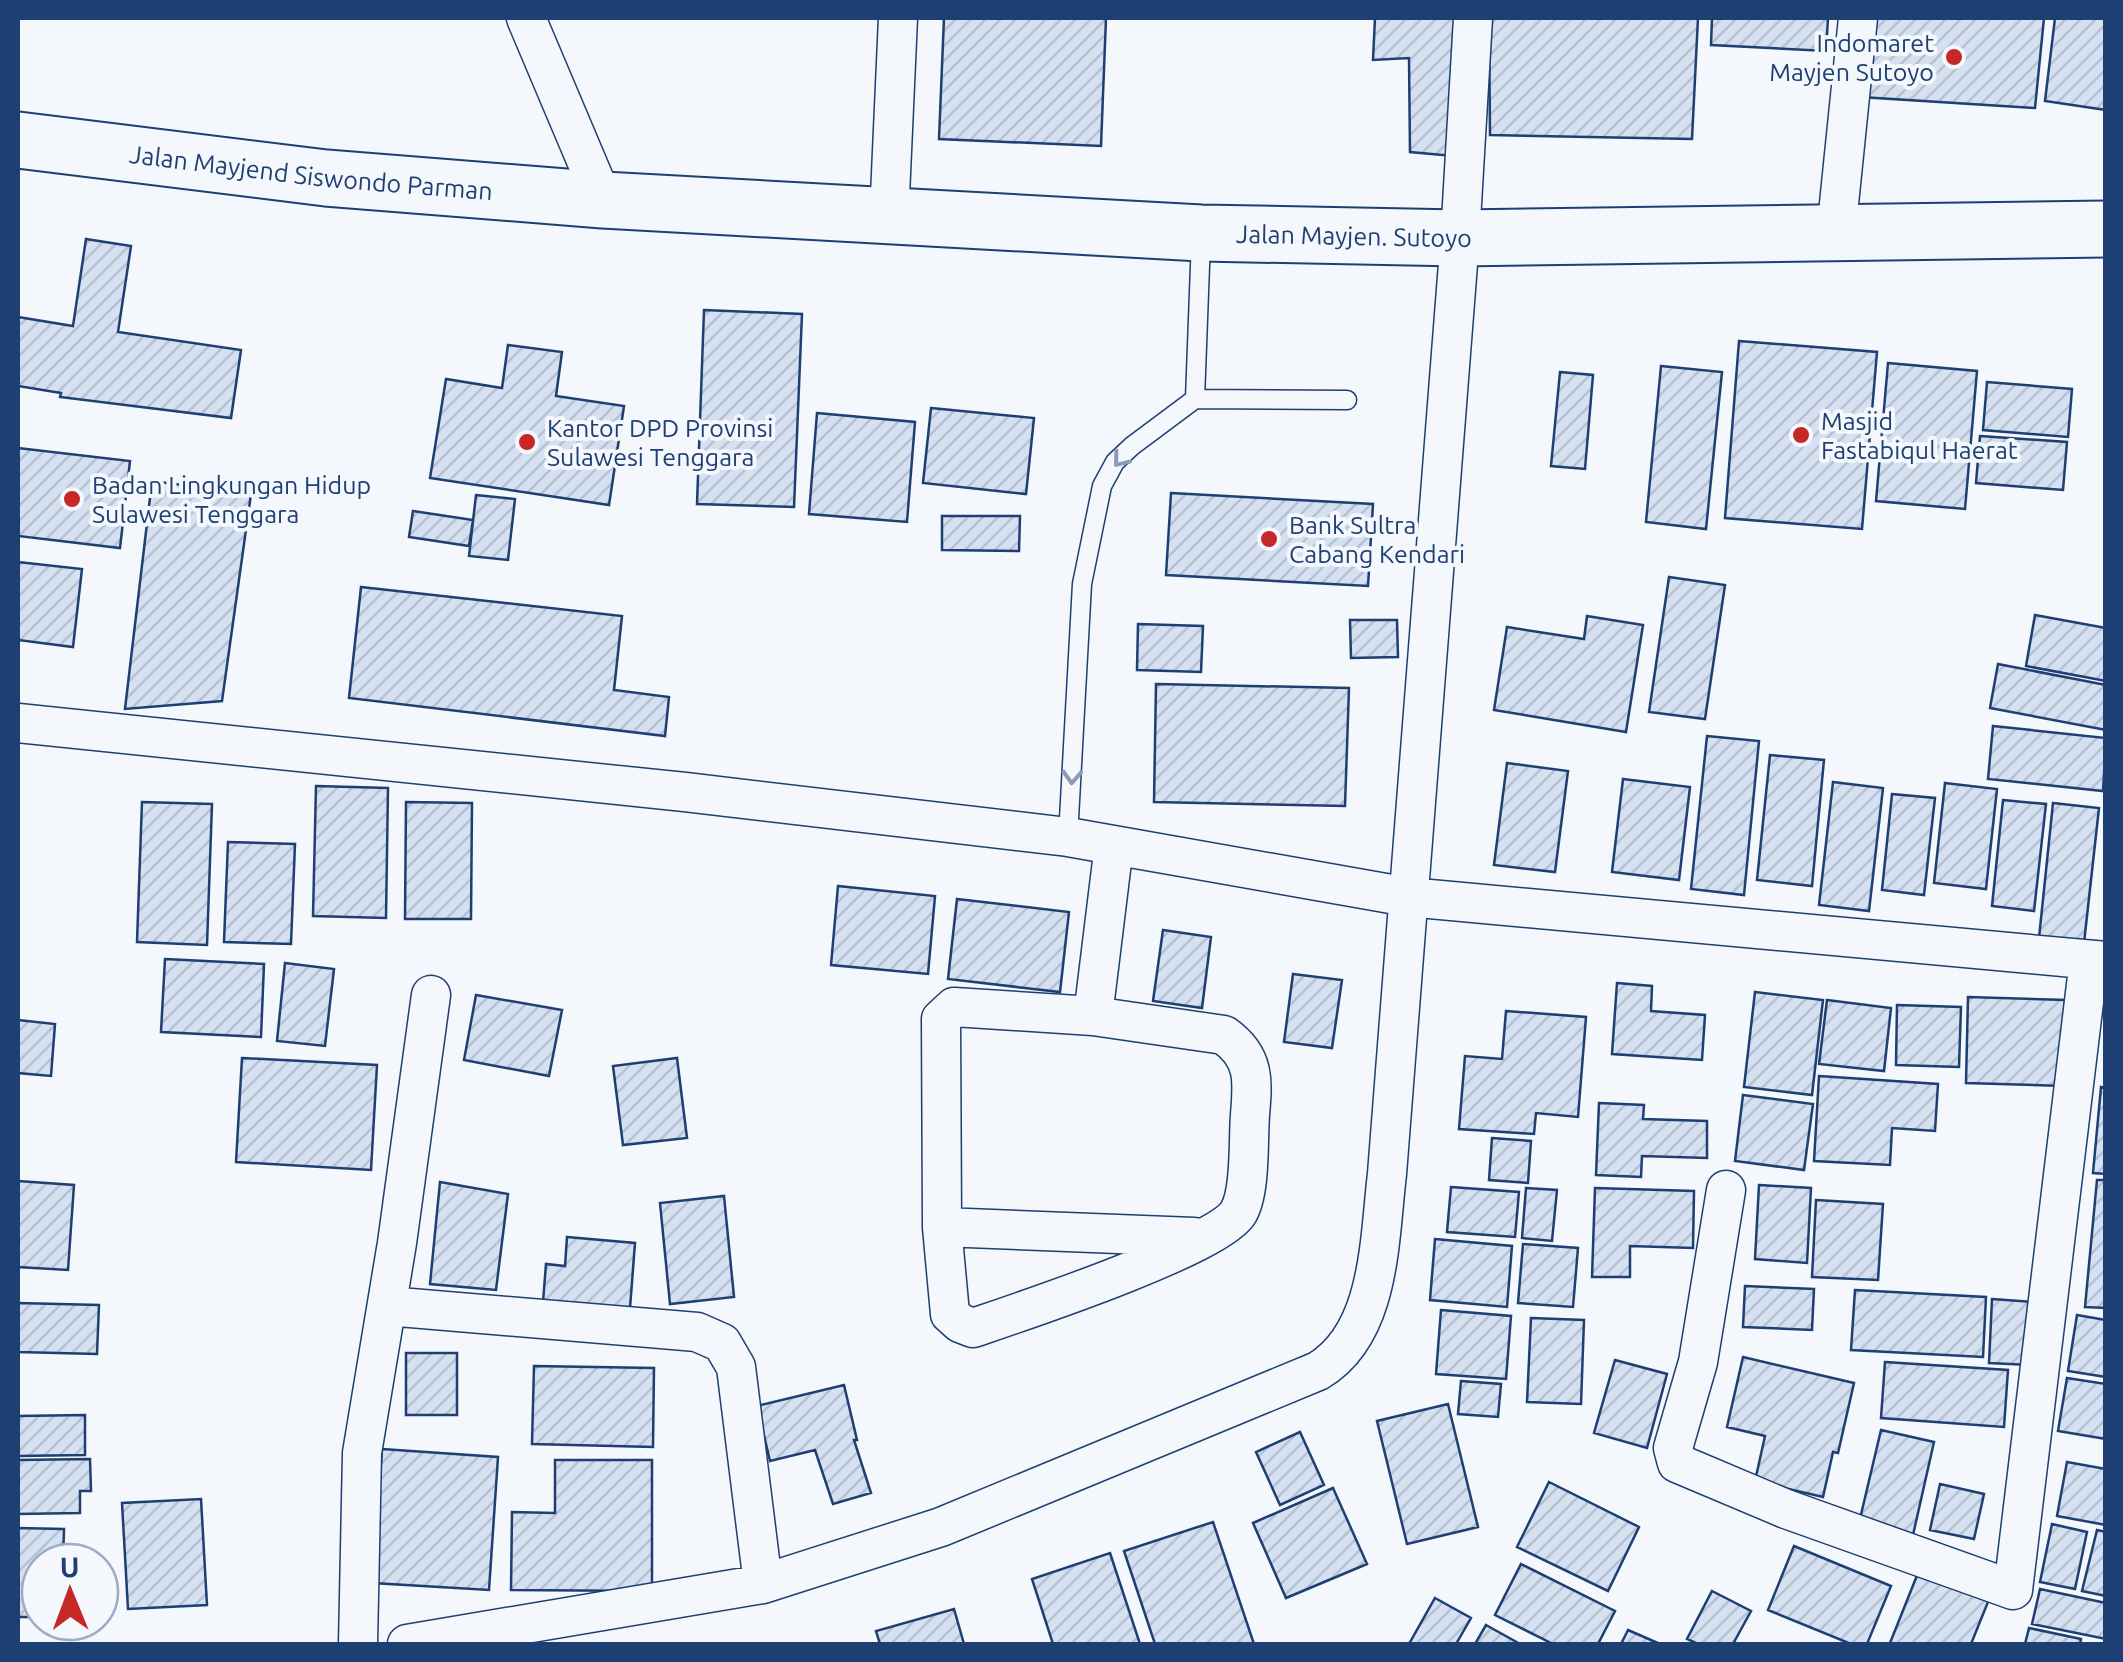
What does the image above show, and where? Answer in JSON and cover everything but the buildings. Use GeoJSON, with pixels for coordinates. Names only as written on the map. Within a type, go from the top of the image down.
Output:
{"type":"FeatureCollection","features":[{"type":"Feature","properties":{"kind":"highway","name":"Jalan Mayjend Siswondo Parman"},"geometry":{"type":"LineString","coordinates":[[18,140],[326,178],[604,200]]}},
{"type":"Feature","properties":{"kind":"highway","name":"Jalan Mayjen. Sutoyo"},"geometry":{"type":"LineString","coordinates":[[604,200],[1201,233],[1460,238],[2106,228]]}},
{"type":"Feature","properties":{"kind":"street"},"geometry":{"type":"LineString","coordinates":[[526,18],[604,200]]}},
{"type":"Feature","properties":{"kind":"street"},"geometry":{"type":"LineString","coordinates":[[888,218],[898,18]]}},
{"type":"Feature","properties":{"kind":"street"},"geometry":{"type":"LineString","coordinates":[[408,1644],[763,1584],[941,1527],[1318,1371],[1344,1352],[1365,1308],[1374,1273],[1387,1174],[1460,238],[1473,18]]}},
{"type":"Feature","properties":{"kind":"street"},"geometry":{"type":"LineString","coordinates":[[1836,232],[1858,18]]}},
{"type":"Feature","properties":{"kind":"street"},"geometry":{"type":"LineString","coordinates":[[18,722],[1068,837],[1408,897],[2097,960],[2013,1590],[1786,1509],[1677,1463],[1674,1448],[1698,1362],[1726,1190]]}},
{"type":"Feature","properties":{"kind":"street"},"geometry":{"type":"LineString","coordinates":[[1093,1016],[1114,845]]}},
{"type":"Feature","properties":{"kind":"street"},"geometry":{"type":"LineString","coordinates":[[358,1644],[362,1454],[431,995]]}},
{"type":"Feature","properties":{"kind":"street"},"geometry":{"type":"LineString","coordinates":[[954,1007],[1093,1016],[1224,1035],[1248,1059],[1253,1074],[1244,1194],[1238,1213],[1207,1237],[1068,1296],[974,1328],[950,1314],[942,1227],[942,1019],[954,1007]]}},
{"type":"Feature","properties":{"kind":"street"},"geometry":{"type":"LineString","coordinates":[[942,1227],[1207,1237]]}},
{"type":"Feature","properties":{"kind":"street"},"geometry":{"type":"LineString","coordinates":[[387,1306],[697,1332],[722,1343],[736,1367],[763,1584]]}},
{"type":"Feature","properties":{"kind":"lane"},"geometry":{"type":"LineString","coordinates":[[1195,398],[1201,233]]}},
{"type":"Feature","properties":{"kind":"lane"},"geometry":{"type":"LineString","coordinates":[[1068,837],[1082,584],[1102,486],[1115,462],[1195,398],[1347,400]]}},
{"type":"Feature","properties":{"kind":"place","name":"Indomaret Mayjen Sutoyo"},"geometry":{"type":"Point","coordinates":[1954,57]}},
{"type":"Feature","properties":{"kind":"place","name":"Masjid Fastabiqul Haerat"},"geometry":{"type":"Point","coordinates":[1801,435]}},
{"type":"Feature","properties":{"kind":"place","name":"Kantor DPD Provinsi Sulawesi Tenggara"},"geometry":{"type":"Point","coordinates":[527,442]}},
{"type":"Feature","properties":{"kind":"place","name":"Badan Lingkungan Hidup Sulawesi Tenggara"},"geometry":{"type":"Point","coordinates":[72,499]}},
{"type":"Feature","properties":{"kind":"place","name":"Bank Sultra Cabang Kendari"},"geometry":{"type":"Point","coordinates":[1269,539]}}]}
